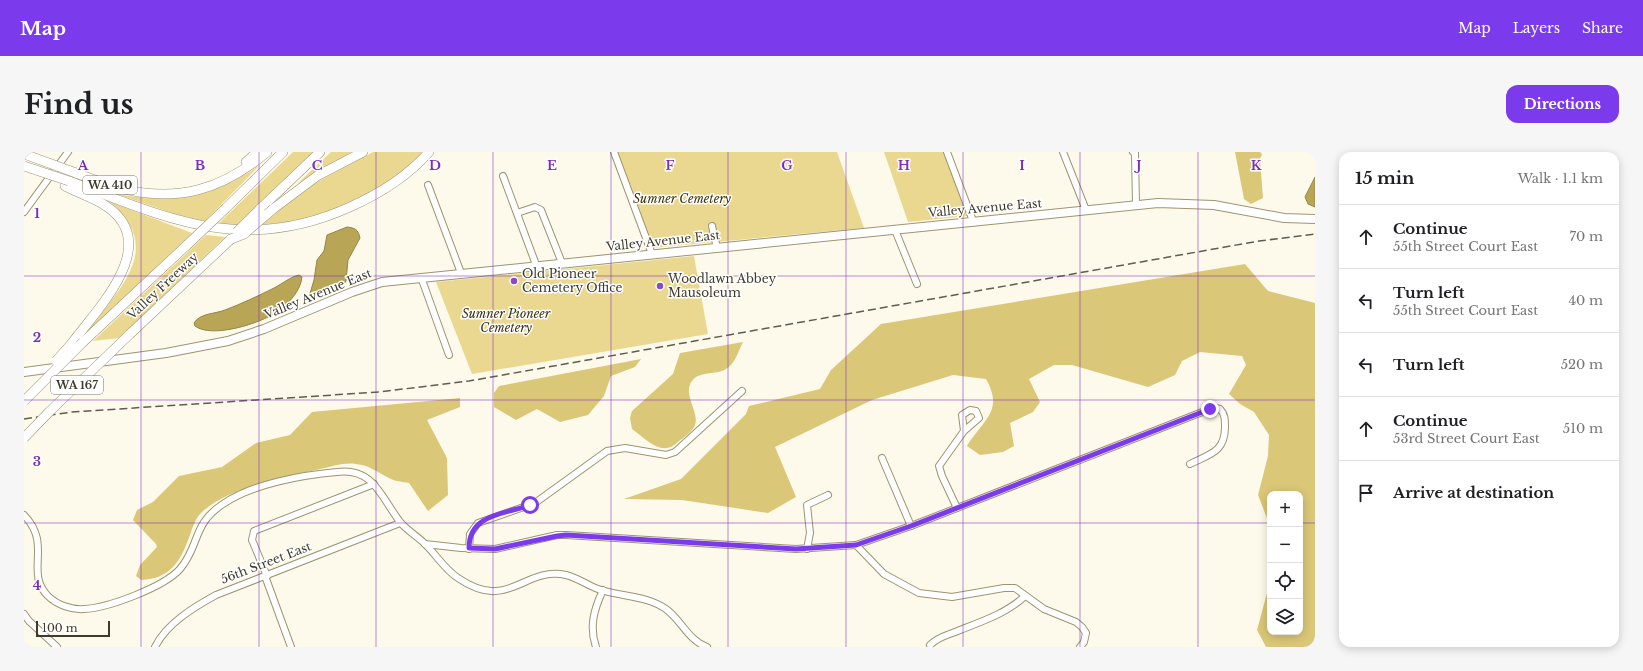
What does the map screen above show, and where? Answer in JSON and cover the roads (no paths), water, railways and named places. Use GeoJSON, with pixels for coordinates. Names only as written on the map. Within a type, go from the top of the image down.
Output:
{"type":"FeatureCollection","features":[{"type":"Feature","properties":{"kind":"highway"},"geometry":{"type":"LineString","coordinates":[[145,192],[174,190],[208,182],[234,170],[257,152]]}},
{"type":"Feature","properties":{"kind":"highway"},"geometry":{"type":"LineString","coordinates":[[145,192],[168,195],[199,190],[232,177],[267,152]]}},
{"type":"Feature","properties":{"kind":"highway","name":"Valley Freeway"},"geometry":{"type":"LineString","coordinates":[[24,401],[83,342],[226,208],[283,152]]}},
{"type":"Feature","properties":{"kind":"highway","name":"Valley Freeway"},"geometry":{"type":"LineString","coordinates":[[24,438],[49,412],[320,152]]}},
{"type":"Feature","properties":{"kind":"highway"},"geometry":{"type":"LineString","coordinates":[[231,239],[244,234],[310,180],[362,152]]}},
{"type":"Feature","properties":{"kind":"highway"},"geometry":{"type":"LineString","coordinates":[[24,166],[67,183],[184,222],[234,231],[260,230],[316,221],[365,200],[402,176],[429,152]]}},
{"type":"Feature","properties":{"kind":"highway","name":"WA 410"},"geometry":{"type":"LineString","coordinates":[[24,154],[121,188],[145,192]]}},
{"type":"Feature","properties":{"kind":"highway"},"geometry":{"type":"LineString","coordinates":[[24,394],[72,343],[120,279],[127,264],[130,250],[126,229],[115,213],[67,183]]}},
{"type":"Feature","properties":{"kind":"main road","name":"Valley Avenue East"},"geometry":{"type":"LineString","coordinates":[[24,372],[166,353],[221,343],[264,329],[369,285],[421,277],[1136,205],[1171,203],[1214,205],[1284,218],[1315,218]]}},
{"type":"Feature","properties":{"kind":"street"},"geometry":{"type":"LineString","coordinates":[[24,212],[68,152]]}},
{"type":"Feature","properties":{"kind":"street"},"geometry":{"type":"LineString","coordinates":[[614,152],[652,254]]}},
{"type":"Feature","properties":{"kind":"street"},"geometry":{"type":"LineString","coordinates":[[946,152],[973,221]]}},
{"type":"Feature","properties":{"kind":"street"},"geometry":{"type":"LineString","coordinates":[[1063,152],[1086,210]]}},
{"type":"Feature","properties":{"kind":"street"},"geometry":{"type":"LineString","coordinates":[[1135,152],[1136,205]]}},
{"type":"Feature","properties":{"kind":"street"},"geometry":{"type":"LineString","coordinates":[[503,176],[534,262],[533,266]]}},
{"type":"Feature","properties":{"kind":"street"},"geometry":{"type":"LineString","coordinates":[[428,185],[461,273]]}},
{"type":"Feature","properties":{"kind":"street"},"geometry":{"type":"LineString","coordinates":[[517,213],[535,207],[541,210],[562,263]]}},
{"type":"Feature","properties":{"kind":"street"},"geometry":{"type":"LineString","coordinates":[[712,226],[717,248]]}},
{"type":"Feature","properties":{"kind":"street"},"geometry":{"type":"LineString","coordinates":[[895,230],[917,284]]}},
{"type":"Feature","properties":{"kind":"street"},"geometry":{"type":"LineString","coordinates":[[421,277],[449,355]]}},
{"type":"Feature","properties":{"kind":"street"},"geometry":{"type":"LineString","coordinates":[[469,548],[470,534],[478,523],[490,517],[535,503],[607,451],[625,448],[666,455],[675,452],[742,391]]}},
{"type":"Feature","properties":{"kind":"street"},"geometry":{"type":"LineString","coordinates":[[425,544],[495,549],[566,535],[807,549],[856,545],[911,526],[1210,409],[1220,409],[1226,419],[1225,438],[1222,446],[1190,464]]}},
{"type":"Feature","properties":{"kind":"street"},"geometry":{"type":"LineString","coordinates":[[957,508],[939,466],[964,431]]}},
{"type":"Feature","properties":{"kind":"street"},"geometry":{"type":"LineString","coordinates":[[882,458],[911,526]]}},
{"type":"Feature","properties":{"kind":"street"},"geometry":{"type":"LineString","coordinates":[[24,515],[34,527],[38,538],[39,550],[37,574],[44,590],[50,598],[65,606],[84,609],[93,608],[134,595],[166,581],[183,565],[197,533],[208,516],[224,503],[238,496],[282,480],[339,471],[356,474],[374,484],[400,523],[425,544],[451,573],[463,581],[482,590],[507,590],[539,576],[557,574],[570,576],[603,590],[636,597],[660,606],[675,618],[695,641],[708,647]]}},
{"type":"Feature","properties":{"kind":"street"},"geometry":{"type":"LineString","coordinates":[[291,647],[254,545],[253,534],[257,530],[374,484]]}},
{"type":"Feature","properties":{"kind":"street"},"geometry":{"type":"LineString","coordinates":[[807,549],[810,531],[807,516],[807,505],[828,495]]}},
{"type":"Feature","properties":{"kind":"street","name":"56th Street East"},"geometry":{"type":"LineString","coordinates":[[155,647],[160,638],[174,623],[198,605],[230,589],[400,523]]}},
{"type":"Feature","properties":{"kind":"street"},"geometry":{"type":"LineString","coordinates":[[856,545],[884,574],[919,592],[952,597],[987,590],[1012,588],[1044,609],[1076,622],[1082,627],[1086,636],[1080,647]]}},
{"type":"Feature","properties":{"kind":"street"},"geometry":{"type":"LineString","coordinates":[[596,647],[593,633],[593,617],[595,607],[603,590]]}},
{"type":"Feature","properties":{"kind":"street"},"geometry":{"type":"LineString","coordinates":[[930,645],[941,636],[959,631],[1009,609],[1026,596]]}},
{"type":"Feature","properties":{"kind":"street"},"geometry":{"type":"LineString","coordinates":[[24,614],[29,621],[57,647]]}},
{"type":"Feature","properties":{"kind":"railway"},"geometry":{"type":"LineString","coordinates":[[24,419],[72,412],[379,392],[469,381],[1259,241],[1315,234]]}},
{"type":"Feature","properties":{"kind":"place","name":"Old Pioneer Cemetery Office"},"geometry":{"type":"Point","coordinates":[514,281]}},
{"type":"Feature","properties":{"kind":"place","name":"Woodlawn Abbey Mausoleum"},"geometry":{"type":"Point","coordinates":[660,286]}},
{"type":"Feature","properties":{"kind":"park label","name":"Sumner Cemetery"},"geometry":{"type":"Point","coordinates":[682,199]}},
{"type":"Feature","properties":{"kind":"park label","name":"Sumner Pioneer Cemetery"},"geometry":{"type":"Point","coordinates":[506,321]}}]}
